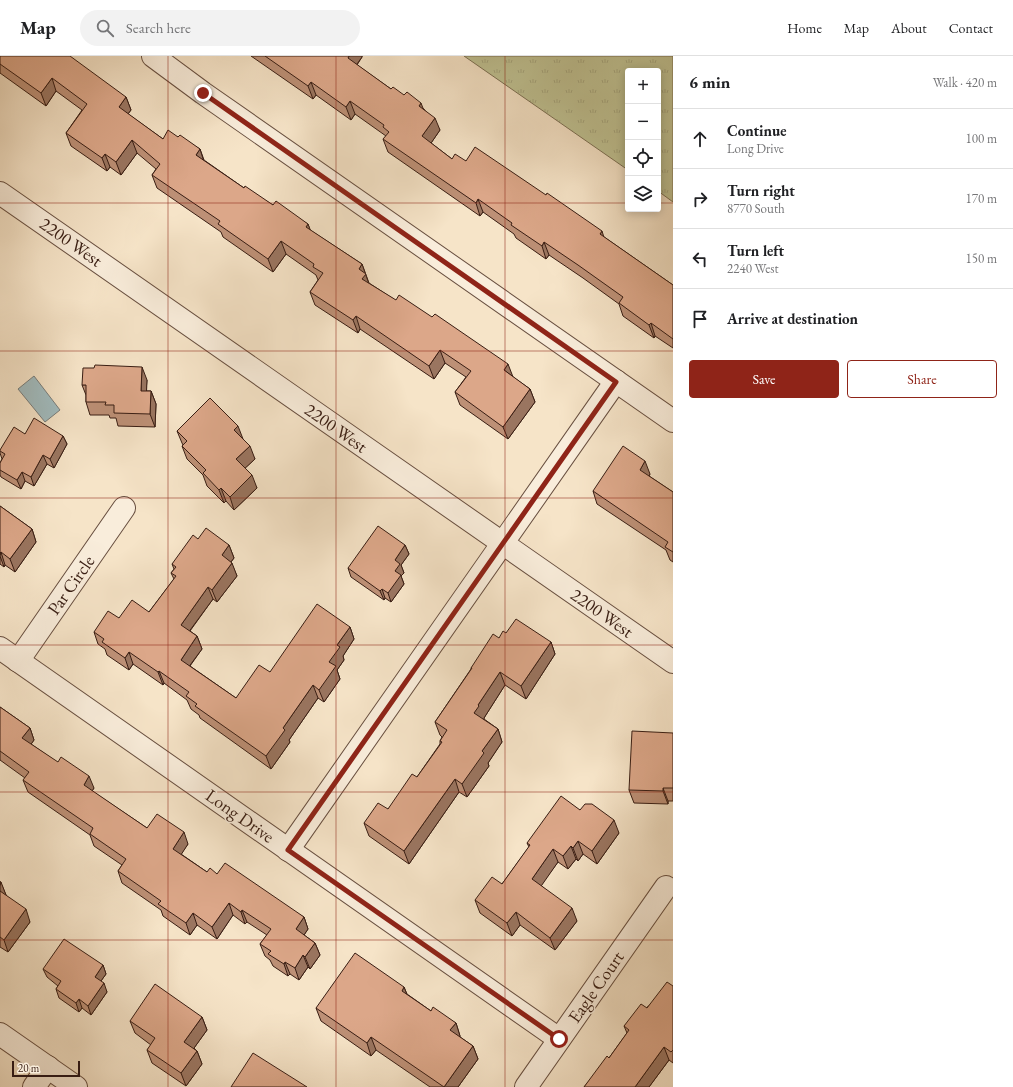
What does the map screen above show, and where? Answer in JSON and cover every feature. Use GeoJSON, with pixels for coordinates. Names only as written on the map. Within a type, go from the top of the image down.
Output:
{"type":"FeatureCollection","features":[{"type":"Feature","properties":{"kind":"street"},"geometry":{"type":"LineString","coordinates":[[153,56],[203,93],[673,422]]}},
{"type":"Feature","properties":{"kind":"street","name":"2200 West"},"geometry":{"type":"LineString","coordinates":[[0,193],[673,662]]}},
{"type":"Feature","properties":{"kind":"street"},"geometry":{"type":"LineString","coordinates":[[288,850],[616,382]]}},
{"type":"Feature","properties":{"kind":"street","name":"Par Circle"},"geometry":{"type":"LineString","coordinates":[[18,661],[124,508]]}},
{"type":"Feature","properties":{"kind":"street","name":"Long Drive"},"geometry":{"type":"LineString","coordinates":[[0,648],[559,1039]]}},
{"type":"Feature","properties":{"kind":"street","name":"Eagle Court"},"geometry":{"type":"LineString","coordinates":[[526,1087],[666,887]]}},
{"type":"Feature","properties":{"kind":"street"},"geometry":{"type":"LineString","coordinates":[[0,1034],[76,1087]]}},
{"type":"Feature","properties":{"kind":"street"},"geometry":{"type":"LineString","coordinates":[[34,1087],[48,1067]]}},
{"type":"Feature","properties":{"kind":"green space"},"geometry":{"type":"Polygon","coordinates":[[[464,56],[673,56],[673,202],[661,193],[661,68],[625,68],[625,168],[464,56]]]}},
{"type":"Feature","properties":{"kind":"water"},"geometry":{"type":"Polygon","coordinates":[[[34,376],[60,410],[45,422],[18,389],[34,376]]]}},
{"type":"Feature","properties":{"kind":"building"},"geometry":{"type":"Polygon","coordinates":[[[0,56],[70,56],[126,97],[119,107],[163,139],[168,130],[178,137],[180,135],[200,149],[196,155],[244,188],[245,186],[273,205],[276,201],[308,224],[306,227],[362,264],[359,269],[366,274],[362,279],[396,300],[399,295],[432,317],[435,314],[508,364],[504,370],[530,389],[503,427],[455,392],[471,371],[440,350],[429,366],[356,316],[353,320],[310,292],[323,273],[313,267],[314,264],[281,241],[268,259],[218,224],[220,221],[152,175],[160,164],[132,140],[116,162],[105,154],[102,158],[66,133],[87,104],[52,78],[41,93],[0,64],[0,56]]]}},
{"type":"Feature","properties":{"kind":"building"},"geometry":{"type":"Polygon","coordinates":[[[265,56],[349,56],[348,58],[391,89],[393,87],[404,95],[407,92],[421,103],[419,106],[435,118],[422,136],[452,159],[455,154],[466,161],[475,147],[546,195],[547,193],[602,231],[600,234],[673,285],[673,339],[651,323],[649,325],[619,303],[623,297],[578,265],[544,242],[542,246],[511,225],[512,223],[478,199],[476,203],[383,139],[389,132],[383,127],[384,125],[350,101],[346,107],[311,82],[308,86],[265,56]]]}},
{"type":"Feature","properties":{"kind":"building"},"geometry":{"type":"Polygon","coordinates":[[[95,365],[142,367],[141,391],[151,391],[150,414],[114,413],[114,405],[105,405],[106,402],[86,402],[86,385],[82,385],[83,368],[94,368],[95,365]]]}},
{"type":"Feature","properties":{"kind":"building"},"geometry":{"type":"Polygon","coordinates":[[[210,398],[238,426],[234,430],[250,446],[236,459],[252,475],[230,497],[221,488],[219,490],[203,473],[206,470],[182,446],[187,441],[177,431],[210,398]]]}},
{"type":"Feature","properties":{"kind":"building"},"geometry":{"type":"Polygon","coordinates":[[[34,418],[63,436],[50,459],[43,455],[31,477],[22,472],[17,480],[0,470],[0,463],[5,454],[0,450],[14,427],[25,434],[34,418]]]}},
{"type":"Feature","properties":{"kind":"building"},"geometry":{"type":"Polygon","coordinates":[[[623,446],[645,461],[640,470],[673,492],[673,552],[665,547],[668,542],[593,491],[623,446]]]}},
{"type":"Feature","properties":{"kind":"building"},"geometry":{"type":"Polygon","coordinates":[[[0,506],[32,529],[10,559],[1,552],[0,553],[0,506]]]}},
{"type":"Feature","properties":{"kind":"building"},"geometry":{"type":"Polygon","coordinates":[[[378,526],[405,545],[395,560],[400,564],[395,571],[401,575],[388,593],[382,589],[380,591],[348,568],[378,526]]]}},
{"type":"Feature","properties":{"kind":"building"},"geometry":{"type":"Polygon","coordinates":[[[206,528],[229,545],[222,555],[232,563],[212,590],[208,587],[181,625],[197,636],[181,660],[236,698],[259,665],[270,672],[317,604],[350,627],[337,645],[340,647],[329,662],[336,666],[319,690],[313,685],[283,728],[285,730],[266,756],[195,706],[197,704],[186,696],[189,692],[129,652],[125,658],[102,642],[104,639],[94,632],[108,611],[119,618],[132,600],[149,612],[176,576],[171,573],[176,567],[172,564],[193,535],[198,539],[206,528]]]}},
{"type":"Feature","properties":{"kind":"building"},"geometry":{"type":"Polygon","coordinates":[[[516,619],[551,642],[521,686],[500,672],[474,713],[498,729],[482,751],[484,753],[462,784],[455,779],[404,851],[364,823],[378,803],[388,809],[412,774],[417,777],[442,742],[440,741],[447,730],[435,722],[493,634],[499,638],[503,631],[506,633],[516,619]]]}},
{"type":"Feature","properties":{"kind":"building"},"geometry":{"type":"Polygon","coordinates":[[[0,707],[30,728],[22,738],[58,762],[61,757],[89,776],[84,785],[147,828],[157,814],[184,832],[173,849],[207,872],[210,868],[217,874],[225,863],[304,917],[296,929],[315,943],[305,957],[303,955],[295,968],[285,962],[284,964],[268,954],[271,951],[260,944],[271,929],[242,910],[241,912],[229,903],[212,927],[193,913],[186,923],[158,904],[161,901],[118,871],[126,859],[90,834],[93,828],[23,780],[29,772],[0,751],[0,707]]]}},
{"type":"Feature","properties":{"kind":"building"},"geometry":{"type":"Polygon","coordinates":[[[632,731],[673,733],[673,788],[663,788],[663,791],[629,790],[632,731]]]}},
{"type":"Feature","properties":{"kind":"building"},"geometry":{"type":"Polygon","coordinates":[[[561,796],[580,810],[585,804],[592,804],[614,820],[592,851],[578,841],[573,848],[571,846],[563,856],[553,849],[532,879],[572,908],[550,938],[516,912],[507,923],[475,900],[492,877],[502,884],[530,845],[527,843],[561,796]]]}},
{"type":"Feature","properties":{"kind":"building"},"geometry":{"type":"Polygon","coordinates":[[[0,891],[26,909],[4,940],[0,937],[0,891]]]}},
{"type":"Feature","properties":{"kind":"building"},"geometry":{"type":"Polygon","coordinates":[[[64,939],[103,965],[95,977],[104,983],[88,1006],[79,999],[76,1003],[56,989],[61,981],[43,969],[64,939]]]}},
{"type":"Feature","properties":{"kind":"building"},"geometry":{"type":"Polygon","coordinates":[[[355,953],[404,987],[402,991],[431,1011],[433,1007],[456,1023],[450,1030],[473,1046],[444,1087],[371,1037],[367,1043],[316,1008],[355,953]]]}},
{"type":"Feature","properties":{"kind":"building"},"geometry":{"type":"Polygon","coordinates":[[[667,982],[673,986],[673,1050],[671,1052],[664,1047],[635,1087],[584,1087],[607,1056],[609,1058],[629,1030],[624,1026],[641,1004],[647,1008],[667,982]]]}},
{"type":"Feature","properties":{"kind":"building"},"geometry":{"type":"Polygon","coordinates":[[[155,984],[202,1017],[184,1042],[197,1051],[181,1073],[147,1050],[155,1038],[130,1021],[155,984]]]}},
{"type":"Feature","properties":{"kind":"building"},"geometry":{"type":"Polygon","coordinates":[[[253,1053],[307,1087],[231,1087],[253,1053]]]}},
{"type":"Feature","properties":{"kind":"route"},"geometry":{"type":"LineString","coordinates":[[203,93],[616,382],[288,850],[559,1039]]}}]}
